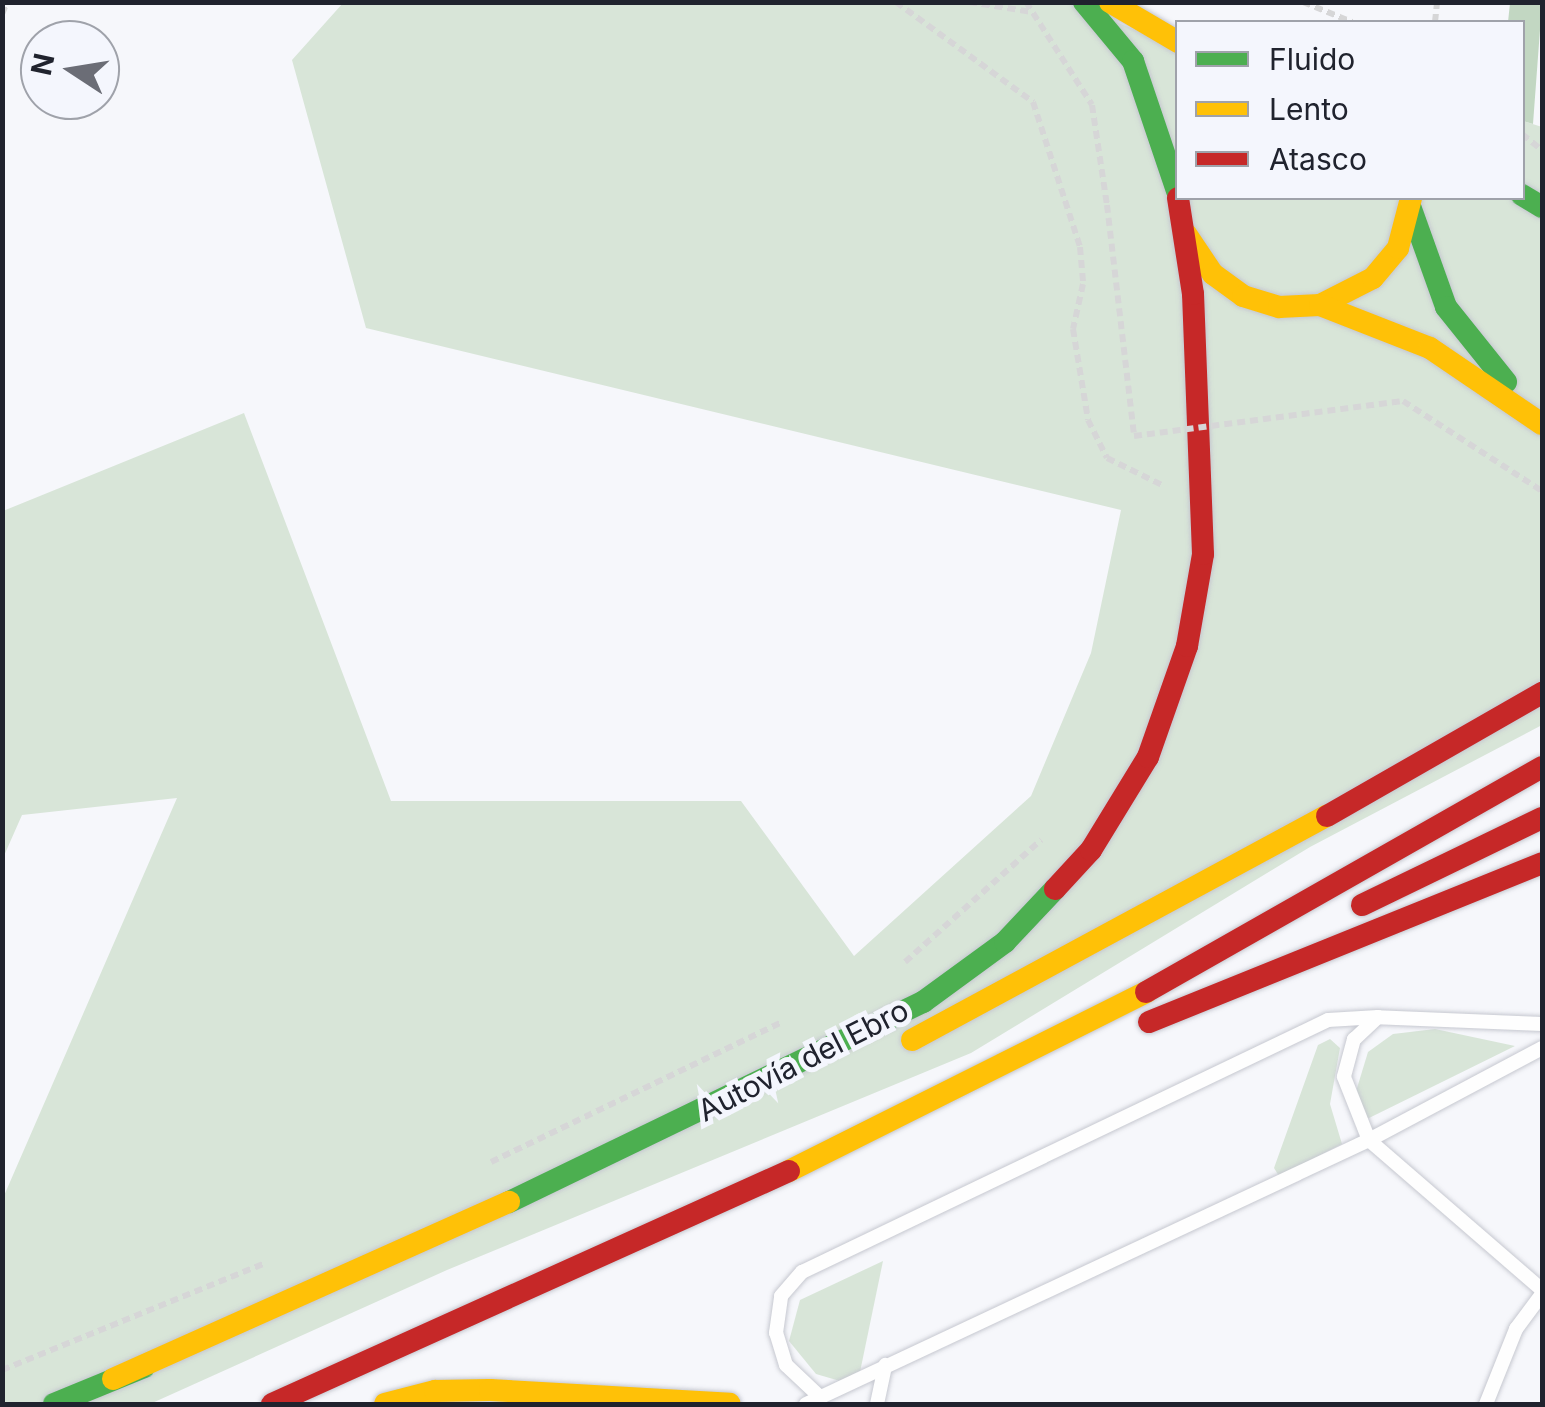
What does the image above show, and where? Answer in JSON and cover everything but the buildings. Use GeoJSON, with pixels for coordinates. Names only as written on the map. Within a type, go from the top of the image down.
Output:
{"type":"FeatureCollection","features":[{"type":"Feature","properties":{"kind":"main road"},"geometry":{"type":"LineString","coordinates":[[1084,2],[1133,61],[1175,184]]}},
{"type":"Feature","properties":{"kind":"main road"},"geometry":{"type":"LineString","coordinates":[[1110,2],[1175,40]]}},
{"type":"Feature","properties":{"kind":"main road"},"geometry":{"type":"LineString","coordinates":[[54,1404],[565,1176],[906,1010],[1006,942],[1091,850],[1148,757],[1187,646],[1203,554],[1186,234],[1179,200]]}},
{"type":"Feature","properties":{"kind":"main road"},"geometry":{"type":"LineString","coordinates":[[1320,305],[1373,278],[1398,248],[1411,203]]}},
{"type":"Feature","properties":{"kind":"main road"},"geometry":{"type":"LineString","coordinates":[[1411,203],[1446,308],[1538,420]]}},
{"type":"Feature","properties":{"kind":"main road"},"geometry":{"type":"LineString","coordinates":[[1186,234],[1213,274],[1243,296],[1279,307],[1320,305],[1430,348],[1538,420]]}},
{"type":"Feature","properties":{"kind":"main road","name":"Autovía del Ebro"},"geometry":{"type":"LineString","coordinates":[[885,1053],[1109,940],[1542,693]]}},
{"type":"Feature","properties":{"kind":"main road"},"geometry":{"type":"LineString","coordinates":[[272,1404],[717,1206],[1112,1012],[1542,767]]}},
{"type":"Feature","properties":{"kind":"main road"},"geometry":{"type":"LineString","coordinates":[[1542,818],[1140,1027],[1244,990],[1542,862]]}},
{"type":"Feature","properties":{"kind":"main road"},"geometry":{"type":"LineString","coordinates":[[717,1206],[864,1162]]}},
{"type":"Feature","properties":{"kind":"main road"},"geometry":{"type":"LineString","coordinates":[[113,1379],[605,1186]]}},
{"type":"Feature","properties":{"kind":"main road"},"geometry":{"type":"LineString","coordinates":[[386,1404],[435,1391],[490,1390],[730,1404]]}},
{"type":"Feature","properties":{"kind":"lane"},"geometry":{"type":"LineString","coordinates":[[1542,1024],[1378,1017],[1328,1020],[802,1272],[782,1296],[776,1333],[786,1365],[812,1400],[1368,1140],[1542,1048]]}},
{"type":"Feature","properties":{"kind":"lane"},"geometry":{"type":"LineString","coordinates":[[1378,1017],[1354,1039],[1344,1077],[1368,1140],[1542,1292],[1516,1329],[1486,1404]]}},
{"type":"Feature","properties":{"kind":"lane"},"geometry":{"type":"LineString","coordinates":[[877,1404],[885,1365]]}},
{"type":"Feature","properties":{"kind":"path"},"geometry":{"type":"LineString","coordinates":[[2,14],[6,2]]}},
{"type":"Feature","properties":{"kind":"path"},"geometry":{"type":"LineString","coordinates":[[896,2],[1033,102],[1080,246],[1083,284],[1073,329],[1088,420],[1106,458],[1169,487]]}},
{"type":"Feature","properties":{"kind":"path"},"geometry":{"type":"LineString","coordinates":[[969,2],[1034,12]]}},
{"type":"Feature","properties":{"kind":"path"},"geometry":{"type":"LineString","coordinates":[[1026,2],[1092,104],[1134,436],[1403,400],[1542,490]]}},
{"type":"Feature","properties":{"kind":"path"},"geometry":{"type":"LineString","coordinates":[[1302,2],[1347,20]]}},
{"type":"Feature","properties":{"kind":"path"},"geometry":{"type":"LineString","coordinates":[[1162,413],[1165,450]]}},
{"type":"Feature","properties":{"kind":"path"},"geometry":{"type":"LineString","coordinates":[[1166,506],[1167,468]]}},
{"type":"Feature","properties":{"kind":"path"},"geometry":{"type":"LineString","coordinates":[[902,964],[1050,832]]}},
{"type":"Feature","properties":{"kind":"path"},"geometry":{"type":"LineString","coordinates":[[476,1170],[796,1016]]}},
{"type":"Feature","properties":{"kind":"path"},"geometry":{"type":"LineString","coordinates":[[2,1370],[277,1258]]}},
{"type":"Feature","properties":{"kind":"green space"},"geometry":{"type":"Polygon","coordinates":[[[343,3],[1070,3],[1175,46],[1175,200],[1525,200],[1525,122],[1542,127],[1542,725],[1310,847],[971,1053],[447,1270],[150,1404],[3,1404],[3,1198],[177,798],[22,815],[3,858],[3,511],[244,413],[391,801],[741,801],[854,956],[1031,796],[1091,653],[1121,510],[366,328],[292,60],[343,3]]]}},
{"type":"Feature","properties":{"kind":"green space"},"geometry":{"type":"Polygon","coordinates":[[[1510,3],[1542,3],[1533,124],[1525,122],[1525,20],[1508,20],[1510,3]]]}},
{"type":"Feature","properties":{"kind":"green space"},"geometry":{"type":"Polygon","coordinates":[[[1435,1029],[1515,1046],[1365,1120],[1354,1098],[1368,1052],[1393,1034],[1435,1029]]]}},
{"type":"Feature","properties":{"kind":"green space"},"geometry":{"type":"Polygon","coordinates":[[[1330,1039],[1340,1048],[1330,1104],[1342,1144],[1279,1176],[1274,1168],[1318,1045],[1330,1039]]]}},
{"type":"Feature","properties":{"kind":"green space"},"geometry":{"type":"Polygon","coordinates":[[[883,1261],[860,1372],[840,1381],[816,1374],[789,1341],[800,1300],[883,1261]]]}},
{"type":"Feature","properties":{"kind":"traffic: fast"},"geometry":{"type":"LineString","coordinates":[[1084,2],[1133,61],[1175,185]]}},
{"type":"Feature","properties":{"kind":"traffic: fast"},"geometry":{"type":"LineString","coordinates":[[1525,197],[1542,207]]}},
{"type":"Feature","properties":{"kind":"traffic: fast"},"geometry":{"type":"LineString","coordinates":[[1411,209],[1446,307],[1506,382]]}},
{"type":"Feature","properties":{"kind":"traffic: fast"},"geometry":{"type":"LineString","coordinates":[[509,1202],[923,1002],[1005,942],[1055,889]]}},
{"type":"Feature","properties":{"kind":"traffic: fast"},"geometry":{"type":"LineString","coordinates":[[54,1404],[144,1367]]}},
{"type":"Feature","properties":{"kind":"traffic: slow"},"geometry":{"type":"LineString","coordinates":[[1110,2],[1175,40]]}},
{"type":"Feature","properties":{"kind":"traffic: slow"},"geometry":{"type":"LineString","coordinates":[[1186,234],[1213,274],[1243,296],[1279,307],[1320,305],[1373,278],[1398,248],[1410,200]]}},
{"type":"Feature","properties":{"kind":"traffic: slow"},"geometry":{"type":"LineString","coordinates":[[1320,305],[1430,348],[1542,424]]}},
{"type":"Feature","properties":{"kind":"traffic: slow"},"geometry":{"type":"LineString","coordinates":[[912,1040],[1327,816]]}},
{"type":"Feature","properties":{"kind":"traffic: slow"},"geometry":{"type":"LineString","coordinates":[[789,1171],[1146,992]]}},
{"type":"Feature","properties":{"kind":"traffic: slow"},"geometry":{"type":"LineString","coordinates":[[113,1379],[509,1202]]}},
{"type":"Feature","properties":{"kind":"traffic: slow"},"geometry":{"type":"LineString","coordinates":[[385,1404],[435,1391],[490,1390],[730,1404]]}},
{"type":"Feature","properties":{"kind":"traffic: jam"},"geometry":{"type":"LineString","coordinates":[[1055,889],[1091,850],[1148,757],[1187,646],[1203,554],[1193,294],[1178,200]]}},
{"type":"Feature","properties":{"kind":"traffic: jam"},"geometry":{"type":"LineString","coordinates":[[1327,816],[1542,693]]}},
{"type":"Feature","properties":{"kind":"traffic: jam"},"geometry":{"type":"LineString","coordinates":[[1146,992],[1542,767]]}},
{"type":"Feature","properties":{"kind":"traffic: jam"},"geometry":{"type":"LineString","coordinates":[[1362,905],[1542,818]]}},
{"type":"Feature","properties":{"kind":"traffic: jam"},"geometry":{"type":"LineString","coordinates":[[1149,1022],[1542,863]]}},
{"type":"Feature","properties":{"kind":"traffic: jam"},"geometry":{"type":"LineString","coordinates":[[272,1404],[789,1171]]}}]}
